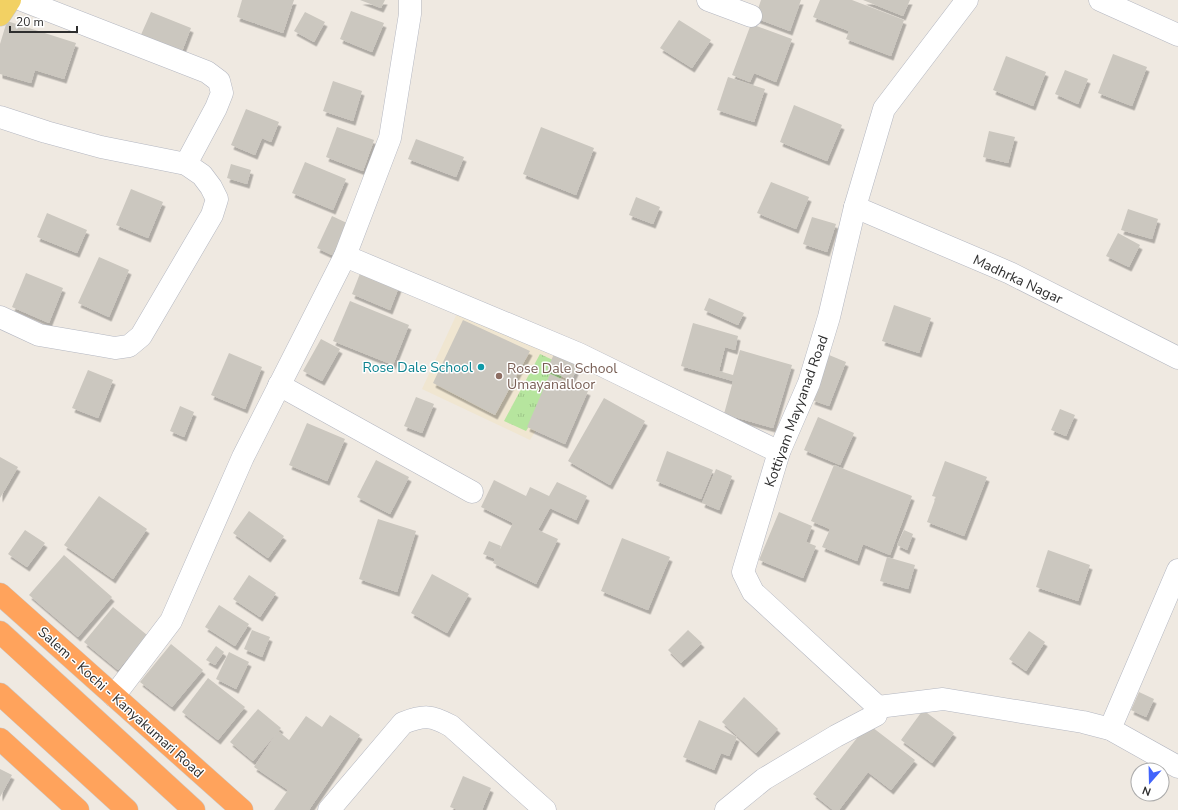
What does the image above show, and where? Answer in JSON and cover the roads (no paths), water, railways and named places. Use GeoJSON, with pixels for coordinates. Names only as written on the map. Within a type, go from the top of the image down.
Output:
{"type":"FeatureCollection","features":[{"type":"Feature","properties":{"kind":"highway","name":"Salem - Kochi - Kanyakumari Road"},"geometry":{"type":"LineString","coordinates":[[0,594],[242,810]]}},
{"type":"Feature","properties":{"kind":"highway"},"geometry":{"type":"LineString","coordinates":[[0,632],[194,810]]}},
{"type":"Feature","properties":{"kind":"highway"},"geometry":{"type":"LineString","coordinates":[[0,694],[127,810]]}},
{"type":"Feature","properties":{"kind":"highway"},"geometry":{"type":"LineString","coordinates":[[0,740],[78,810]]}},
{"type":"Feature","properties":{"kind":"main road"},"geometry":{"type":"LineString","coordinates":[[0,14],[10,0]]}},
{"type":"Feature","properties":{"kind":"street"},"geometry":{"type":"LineString","coordinates":[[22,0],[207,72],[219,81],[222,93],[216,108],[186,164]]}},
{"type":"Feature","properties":{"kind":"street"},"geometry":{"type":"LineString","coordinates":[[114,696],[171,621],[243,457],[345,256],[390,138],[410,14],[410,0]]}},
{"type":"Feature","properties":{"kind":"street"},"geometry":{"type":"LineString","coordinates":[[708,0],[750,16]]}},
{"type":"Feature","properties":{"kind":"street","name":"Kottiyam Mayyanad Road"},"geometry":{"type":"LineString","coordinates":[[878,707],[753,592],[743,572],[779,452],[811,375],[829,317],[855,207],[884,109],[967,0]]}},
{"type":"Feature","properties":{"kind":"street"},"geometry":{"type":"LineString","coordinates":[[1100,0],[1178,35]]}},
{"type":"Feature","properties":{"kind":"street"},"geometry":{"type":"LineString","coordinates":[[0,117],[100,147],[186,164],[202,175],[211,187],[217,199],[212,215],[141,336],[129,346],[115,348],[39,335],[0,317]]}},
{"type":"Feature","properties":{"kind":"street","name":"Madhrka Nagar"},"geometry":{"type":"LineString","coordinates":[[855,207],[1010,273],[1178,358]]}},
{"type":"Feature","properties":{"kind":"street"},"geometry":{"type":"LineString","coordinates":[[345,256],[579,354],[779,452]]}},
{"type":"Feature","properties":{"kind":"street"},"geometry":{"type":"LineString","coordinates":[[279,386],[472,492]]}},
{"type":"Feature","properties":{"kind":"street"},"geometry":{"type":"LineString","coordinates":[[1110,729],[1178,570]]}},
{"type":"Feature","properties":{"kind":"street"},"geometry":{"type":"LineString","coordinates":[[726,810],[764,779],[836,736],[876,715],[878,707],[943,699],[1083,722],[1110,729],[1178,767]]}},
{"type":"Feature","properties":{"kind":"street"},"geometry":{"type":"LineString","coordinates":[[329,810],[403,723],[420,717],[436,717],[451,726],[545,810]]}},
{"type":"Feature","properties":{"kind":"place","name":"Rose Dale School"},"geometry":{"type":"Point","coordinates":[481,367]}},
{"type":"Feature","properties":{"kind":"place","name":"Rose Dale School Umayanalloor"},"geometry":{"type":"Point","coordinates":[499,376]}}]}
